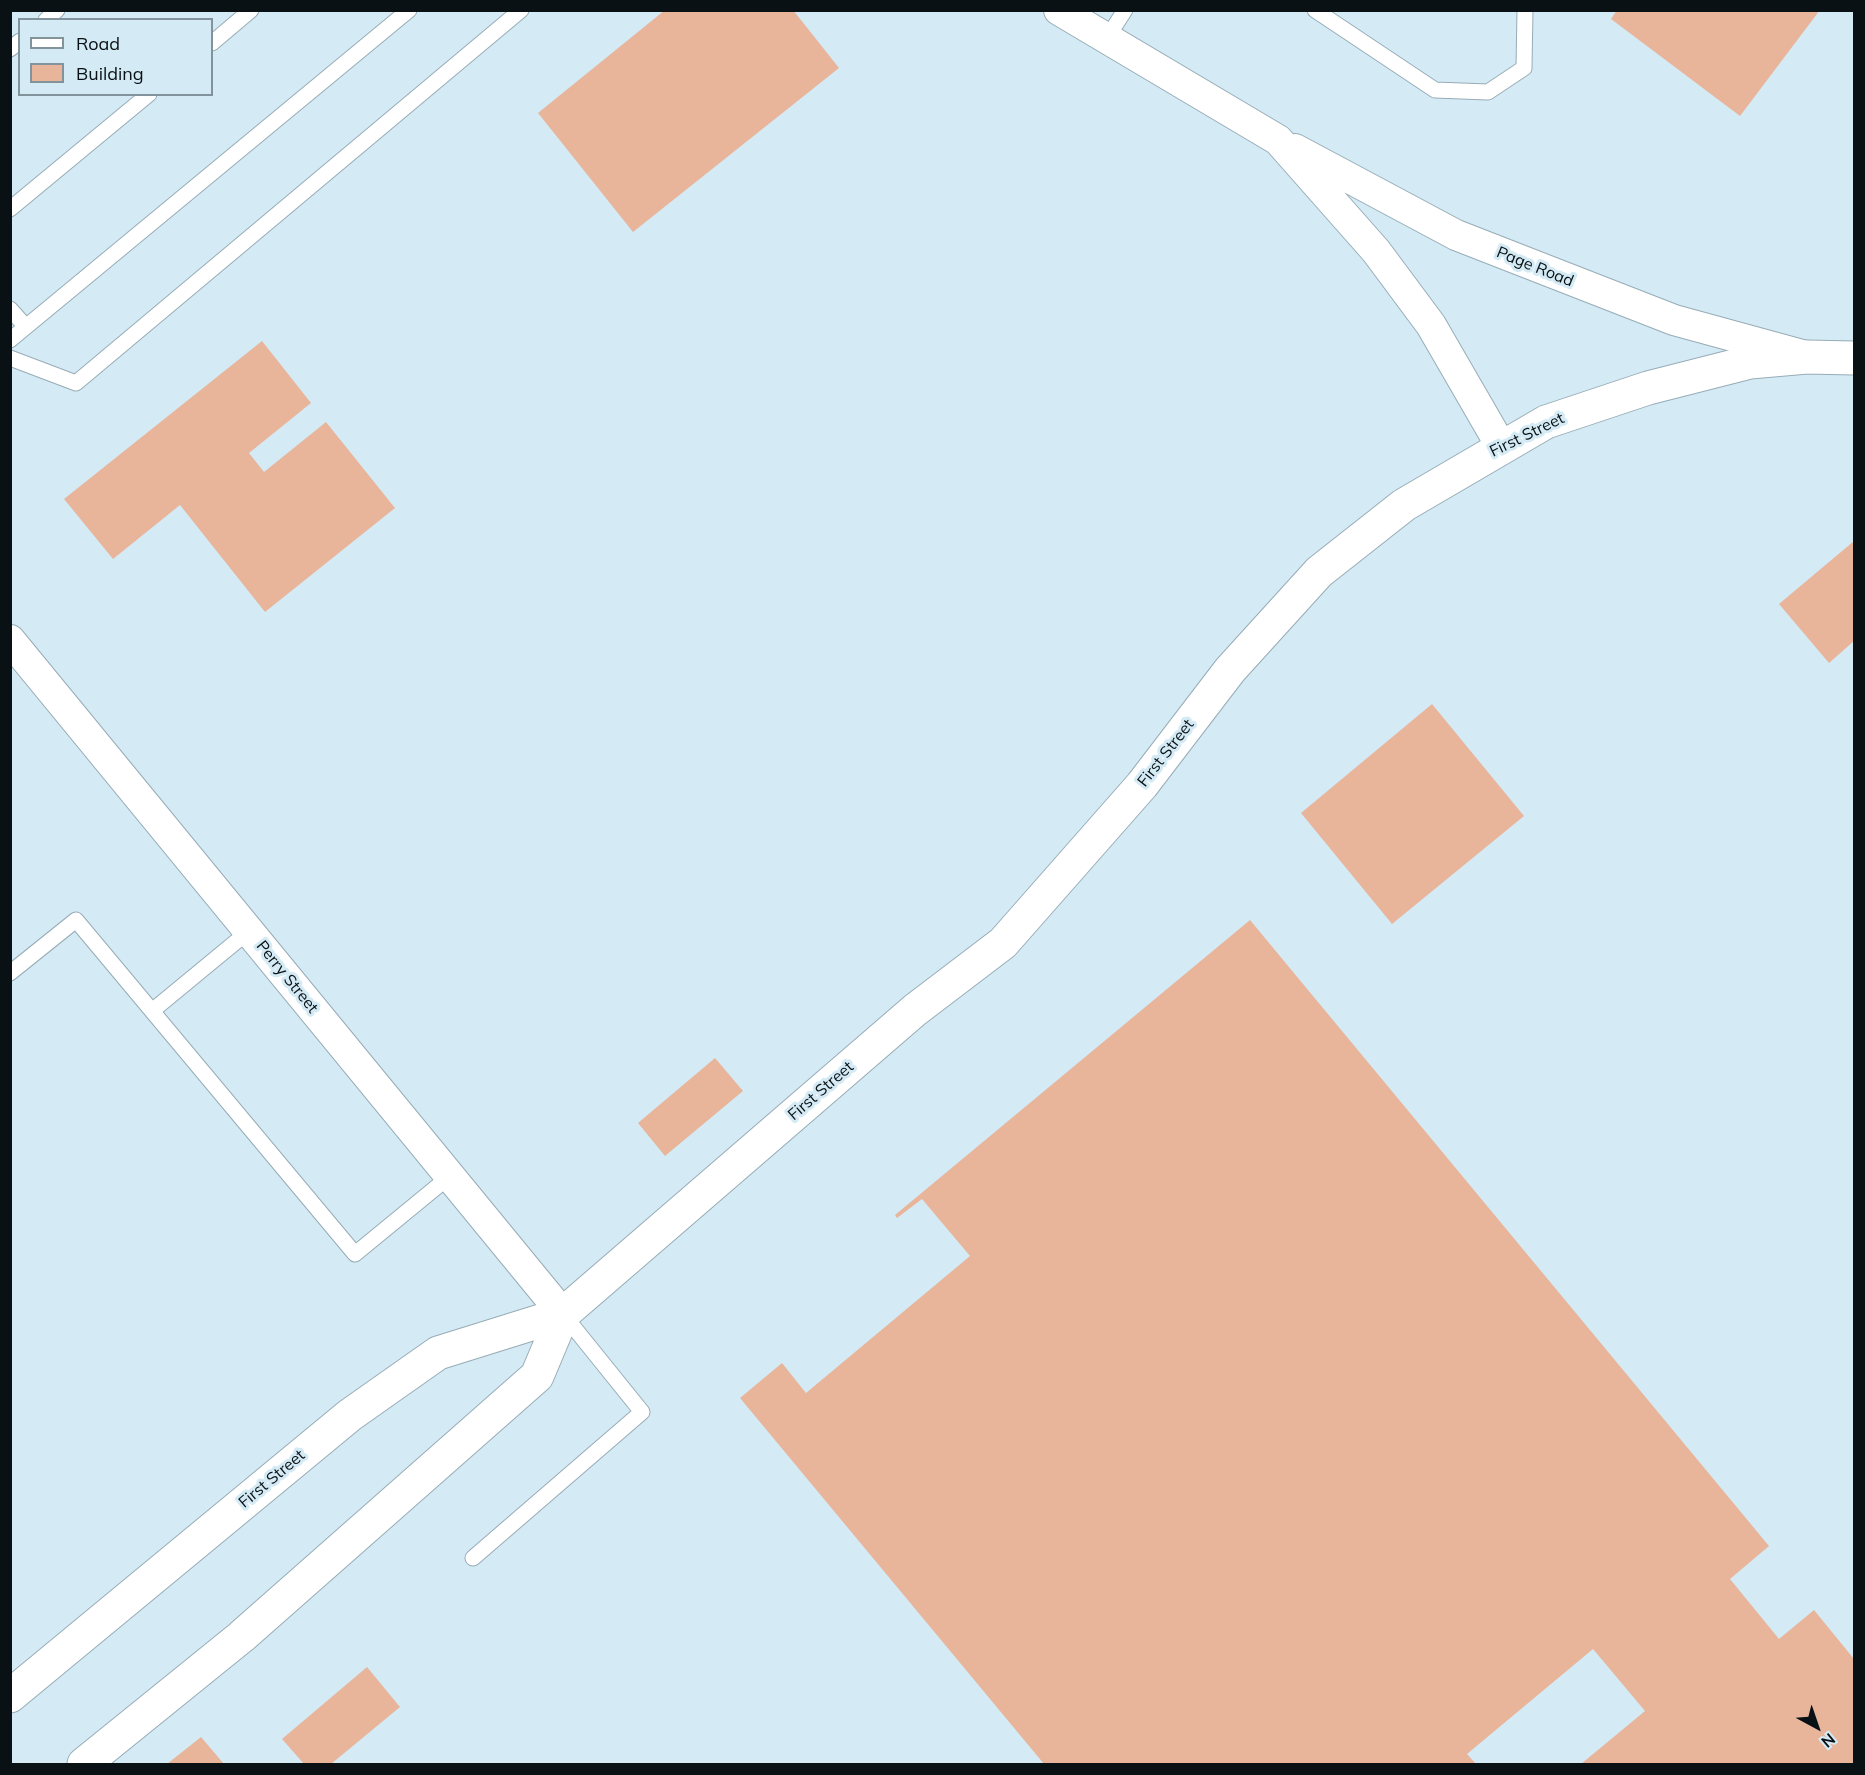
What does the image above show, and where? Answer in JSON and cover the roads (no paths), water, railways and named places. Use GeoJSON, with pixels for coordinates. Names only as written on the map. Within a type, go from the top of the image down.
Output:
{"type":"FeatureCollection","features":[{"type":"Feature","properties":{"kind":"street","name":"Page Road"},"geometry":{"type":"LineString","coordinates":[[1059,10],[1278,140],[1456,235],[1674,320],[1807,357]]}},
{"type":"Feature","properties":{"kind":"street","name":"Page Road"},"geometry":{"type":"LineString","coordinates":[[1278,140],[1376,251],[1431,325],[1501,446]]}},
{"type":"Feature","properties":{"kind":"street","name":"First Street"},"geometry":{"type":"LineString","coordinates":[[10,1696],[350,1415],[438,1353],[563,1314],[915,1010],[1003,943],[1142,784],[1230,670],[1319,572],[1404,505],[1501,446],[1546,422],[1648,388],[1750,362],[1807,357],[1854,357]]}},
{"type":"Feature","properties":{"kind":"street","name":"Perry Street"},"geometry":{"type":"LineString","coordinates":[[10,640],[563,1314]]}},
{"type":"Feature","properties":{"kind":"street","name":"First Street"},"geometry":{"type":"LineString","coordinates":[[84,1764],[241,1637],[537,1376],[563,1314]]}},
{"type":"Feature","properties":{"kind":"lane"},"geometry":{"type":"LineString","coordinates":[[213,42],[250,10]]}},
{"type":"Feature","properties":{"kind":"lane"},"geometry":{"type":"LineString","coordinates":[[10,340],[409,10]]}},
{"type":"Feature","properties":{"kind":"lane"},"geometry":{"type":"LineString","coordinates":[[10,358],[76,382],[521,10]]}},
{"type":"Feature","properties":{"kind":"lane"},"geometry":{"type":"LineString","coordinates":[[1107,38],[1125,10]]}},
{"type":"Feature","properties":{"kind":"lane"},"geometry":{"type":"LineString","coordinates":[[1315,10],[1435,90],[1488,92],[1524,68],[1525,10]]}},
{"type":"Feature","properties":{"kind":"lane"},"geometry":{"type":"LineString","coordinates":[[10,209],[147,96]]}},
{"type":"Feature","properties":{"kind":"lane"},"geometry":{"type":"LineString","coordinates":[[10,309],[26,327]]}},
{"type":"Feature","properties":{"kind":"lane"},"geometry":{"type":"LineString","coordinates":[[10,973],[76,920],[355,1254],[450,1176]]}},
{"type":"Feature","properties":{"kind":"lane"},"geometry":{"type":"LineString","coordinates":[[152,1011],[249,931]]}},
{"type":"Feature","properties":{"kind":"lane"},"geometry":{"type":"LineString","coordinates":[[473,1558],[642,1412],[563,1314]]}}]}
